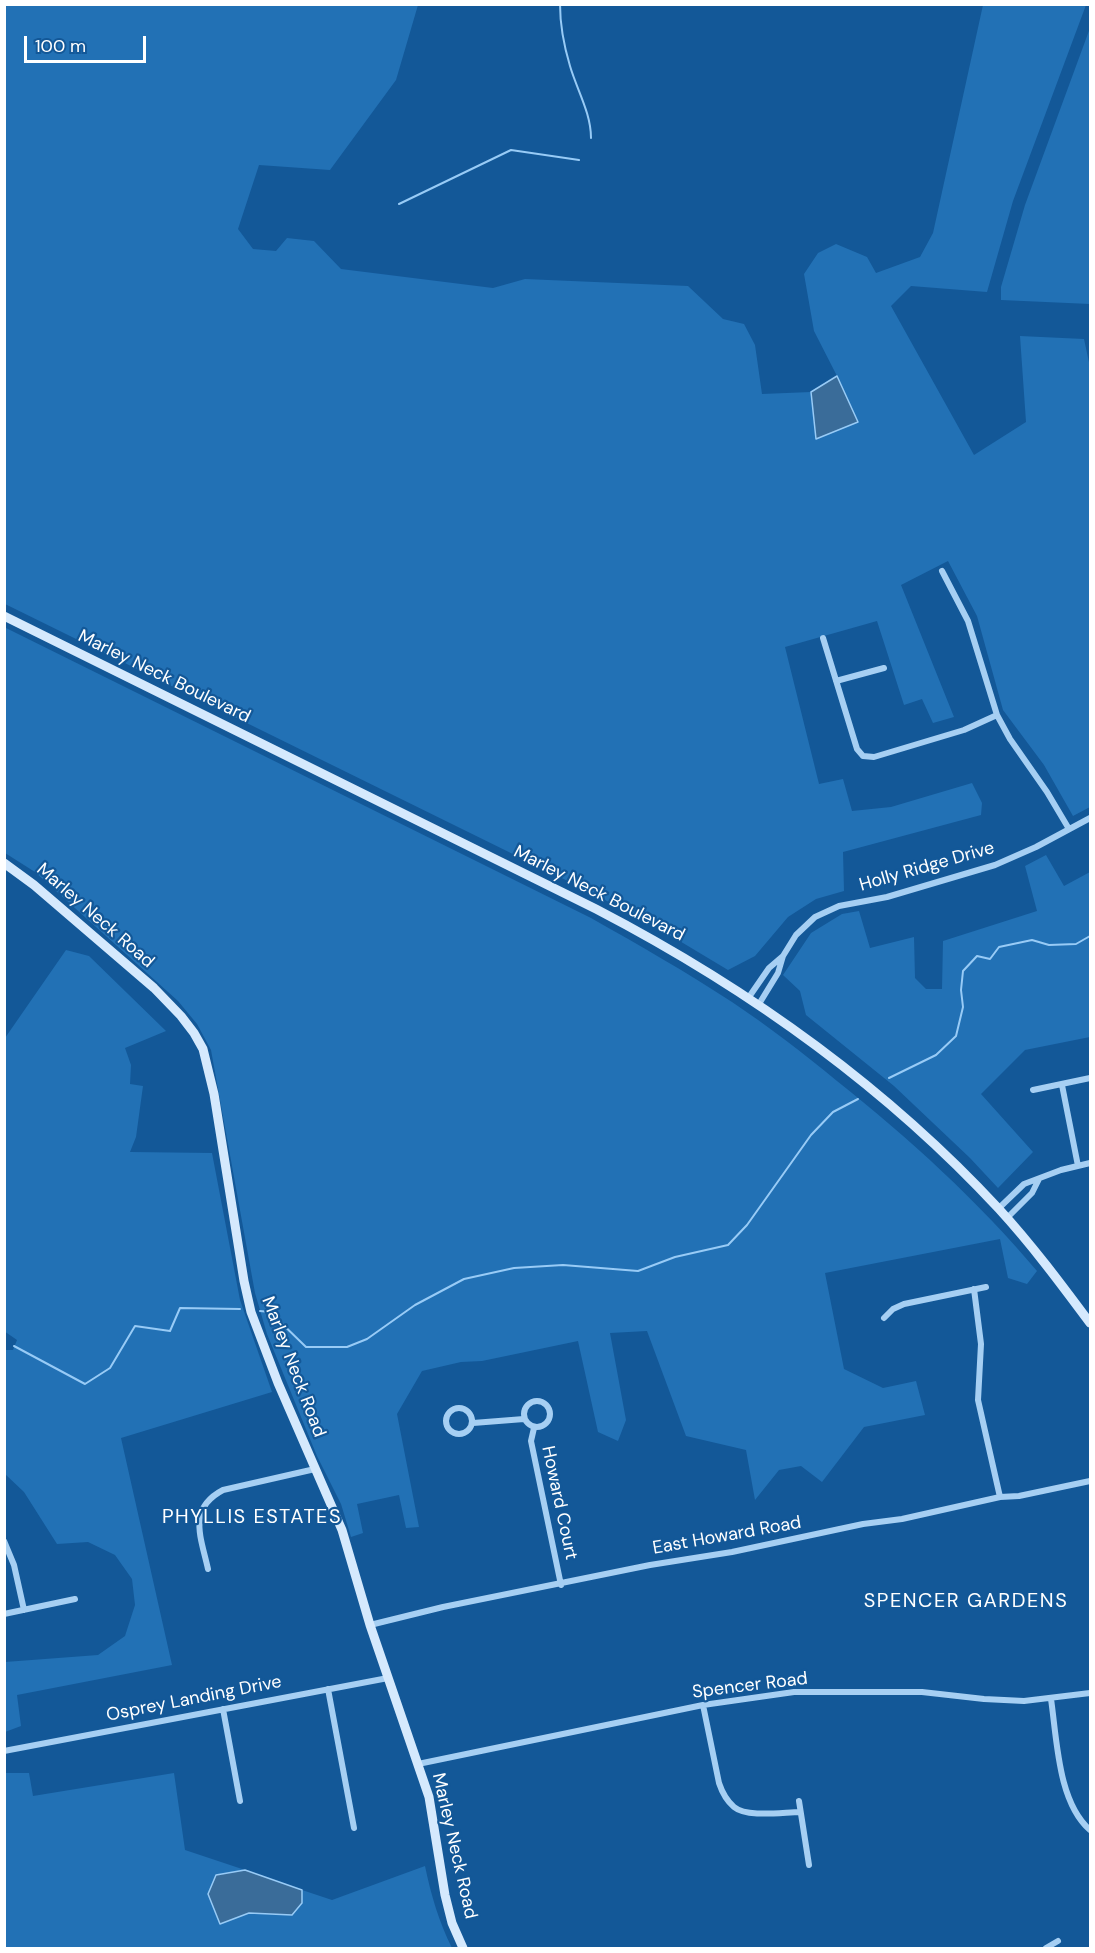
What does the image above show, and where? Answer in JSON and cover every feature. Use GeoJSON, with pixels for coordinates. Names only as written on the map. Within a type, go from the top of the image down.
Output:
{"type":"FeatureCollection","features":[{"type":"Feature","properties":{"kind":"main road","name":"Marley Neck Boulevard"},"geometry":{"type":"LineString","coordinates":[[4,616],[596,909],[674,951],[749,997],[849,1070],[923,1134],[1007,1218],[1052,1272],[1090,1323]]}},
{"type":"Feature","properties":{"kind":"main road","name":"Marley Neck Road"},"geometry":{"type":"LineString","coordinates":[[4,863],[34,885],[154,988],[181,1016],[203,1050],[214,1094],[251,1312],[278,1383],[342,1530],[370,1625],[429,1797],[445,1895],[452,1923],[463,1948]]}},
{"type":"Feature","properties":{"kind":"street"},"geometry":{"type":"LineString","coordinates":[[942,571],[968,621],[997,715],[1010,739],[1047,792],[1069,829]]}},
{"type":"Feature","properties":{"kind":"street"},"geometry":{"type":"LineString","coordinates":[[823,638],[857,749],[859,754],[868,758],[964,730],[997,715]]}},
{"type":"Feature","properties":{"kind":"street"},"geometry":{"type":"LineString","coordinates":[[836,681],[884,668]]}},
{"type":"Feature","properties":{"kind":"street","name":"Holly Ridge Drive"},"geometry":{"type":"LineString","coordinates":[[749,997],[769,968],[783,956],[805,925],[827,910],[887,897],[995,864],[1036,847],[1090,818]]}},
{"type":"Feature","properties":{"kind":"street","name":"Holly Ridge Drive"},"geometry":{"type":"LineString","coordinates":[[759,1004],[778,973],[783,956]]}},
{"type":"Feature","properties":{"kind":"street"},"geometry":{"type":"LineString","coordinates":[[1033,1090],[1090,1078]]}},
{"type":"Feature","properties":{"kind":"street"},"geometry":{"type":"LineString","coordinates":[[1062,1085],[1078,1166]]}},
{"type":"Feature","properties":{"kind":"street"},"geometry":{"type":"LineString","coordinates":[[999,1209],[1024,1185],[1051,1173],[1090,1163]]}},
{"type":"Feature","properties":{"kind":"street"},"geometry":{"type":"LineString","coordinates":[[1007,1218],[1032,1193],[1040,1179]]}},
{"type":"Feature","properties":{"kind":"street"},"geometry":{"type":"LineString","coordinates":[[884,1318],[893,1309],[904,1304],[986,1287]]}},
{"type":"Feature","properties":{"kind":"street"},"geometry":{"type":"LineString","coordinates":[[974,1289],[981,1344],[978,1400],[1000,1497]]}},
{"type":"Feature","properties":{"kind":"street","name":"Howard Court"},"geometry":{"type":"LineString","coordinates":[[538,1401],[549,1407],[550,1420],[540,1428],[534,1428],[524,1419],[524,1412],[531,1402],[538,1401]]}},
{"type":"Feature","properties":{"kind":"street"},"geometry":{"type":"LineString","coordinates":[[473,1423],[471,1414],[465,1408],[452,1410],[446,1417],[447,1426],[457,1434],[465,1433],[473,1423],[524,1419]]}},
{"type":"Feature","properties":{"kind":"street","name":"Howard Court"},"geometry":{"type":"LineString","coordinates":[[534,1428],[531,1441],[561,1584]]}},
{"type":"Feature","properties":{"kind":"street"},"geometry":{"type":"LineString","coordinates":[[208,1569],[199,1526],[199,1515],[204,1504],[213,1495],[223,1490],[315,1469]]}},
{"type":"Feature","properties":{"kind":"street","name":"East Howard Road"},"geometry":{"type":"LineString","coordinates":[[370,1625],[443,1606],[650,1565],[732,1552],[863,1524],[902,1519],[1000,1497],[1019,1496],[1090,1481]]}},
{"type":"Feature","properties":{"kind":"street"},"geometry":{"type":"LineString","coordinates":[[4,1541],[14,1565],[24,1610]]}},
{"type":"Feature","properties":{"kind":"street"},"geometry":{"type":"LineString","coordinates":[[4,1614],[75,1599]]}},
{"type":"Feature","properties":{"kind":"street","name":"Osprey Landing Drive"},"geometry":{"type":"LineString","coordinates":[[4,1751],[388,1678]]}},
{"type":"Feature","properties":{"kind":"street"},"geometry":{"type":"LineString","coordinates":[[328,1689],[354,1828]]}},
{"type":"Feature","properties":{"kind":"street","name":"Spencer Road"},"geometry":{"type":"LineString","coordinates":[[418,1764],[703,1705],[794,1692],[922,1692],[1024,1701],[1090,1693]]}},
{"type":"Feature","properties":{"kind":"street"},"geometry":{"type":"LineString","coordinates":[[1051,1699],[1066,1792],[1084,1825],[1090,1830]]}},
{"type":"Feature","properties":{"kind":"street"},"geometry":{"type":"LineString","coordinates":[[703,1705],[719,1783],[723,1793],[735,1809],[755,1813],[800,1812]]}},
{"type":"Feature","properties":{"kind":"street"},"geometry":{"type":"LineString","coordinates":[[223,1709],[240,1801]]}},
{"type":"Feature","properties":{"kind":"street"},"geometry":{"type":"LineString","coordinates":[[799,1801],[809,1865]]}},
{"type":"Feature","properties":{"kind":"street"},"geometry":{"type":"LineString","coordinates":[[1046,1948],[1058,1941]]}},
{"type":"Feature","properties":{"kind":"shaded area"},"geometry":{"type":"Polygon","coordinates":[[[4,5],[418,5],[396,80],[330,170],[259,165],[238,229],[253,249],[276,251],[287,238],[314,241],[341,269],[493,288],[525,279],[688,286],[723,319],[744,324],[755,345],[762,394],[811,392],[817,439],[837,376],[814,331],[804,274],[818,253],[836,244],[867,257],[876,273],[920,257],[933,233],[983,5],[1086,5],[1013,201],[987,292],[911,286],[891,306],[974,455],[1026,422],[1020,336],[1084,339],[1090,367],[1090,807],[1073,816],[1044,765],[1003,710],[977,616],[948,561],[901,585],[954,717],[933,723],[922,699],[904,705],[877,621],[785,647],[819,784],[843,779],[852,811],[891,807],[972,783],[982,803],[981,815],[843,852],[844,891],[816,899],[788,917],[755,956],[728,970],[658,928],[588,891],[5,604],[4,5]]]}},
{"type":"Feature","properties":{"kind":"shaded area"},"geometry":{"type":"Polygon","coordinates":[[[1090,28],[1090,304],[1001,300],[1001,287],[1025,205],[1090,28]]]}},
{"type":"Feature","properties":{"kind":"shaded area"},"geometry":{"type":"Polygon","coordinates":[[[837,376],[858,422],[816,439],[811,392],[837,376]]]}},
{"type":"Feature","properties":{"kind":"shaded area"},"geometry":{"type":"Polygon","coordinates":[[[4,627],[591,918],[697,980],[785,1040],[890,1125],[967,1195],[1037,1271],[1027,1284],[1008,1278],[1000,1239],[825,1273],[844,1369],[883,1388],[916,1381],[925,1415],[864,1427],[822,1482],[801,1466],[779,1470],[755,1500],[746,1450],[686,1436],[647,1331],[610,1333],[626,1420],[618,1441],[598,1432],[578,1341],[422,1371],[397,1414],[419,1527],[406,1528],[399,1495],[357,1504],[363,1533],[351,1537],[341,1504],[317,1456],[267,1334],[255,1293],[211,1050],[197,1024],[178,1001],[35,872],[5,853],[4,627]]]}},
{"type":"Feature","properties":{"kind":"shaded area"},"geometry":{"type":"Polygon","coordinates":[[[1046,855],[1064,886],[1090,872],[1090,1037],[1025,1050],[981,1094],[1033,1152],[998,1188],[970,1158],[894,1086],[806,1015],[800,991],[783,975],[811,933],[842,914],[859,911],[870,948],[914,937],[915,978],[926,989],[942,989],[943,941],[1037,911],[1025,866],[1046,855]]]}},
{"type":"Feature","properties":{"kind":"shaded area"},"geometry":{"type":"Polygon","coordinates":[[[66,950],[89,956],[166,1031],[125,1048],[131,1065],[130,1084],[143,1086],[136,1137],[130,1152],[212,1153],[240,1300],[272,1392],[121,1438],[172,1665],[17,1695],[21,1726],[5,1732],[5,1662],[98,1655],[125,1636],[135,1605],[132,1579],[115,1555],[88,1542],[57,1544],[24,1492],[5,1474],[5,1350],[13,1350],[17,1340],[4,1331],[5,1038],[66,950]]]}},
{"type":"Feature","properties":{"kind":"shaded area"},"geometry":{"type":"Polygon","coordinates":[[[5,1773],[29,1773],[33,1796],[174,1773],[185,1850],[245,1870],[216,1875],[249,1913],[292,1915],[302,1904],[302,1890],[332,1900],[425,1866],[436,1908],[452,1948],[5,1948],[5,1773]]]}},
{"type":"Feature","properties":{"kind":"shaded area"},"geometry":{"type":"Polygon","coordinates":[[[245,1870],[302,1890],[302,1903],[292,1915],[249,1913],[220,1924],[208,1894],[216,1875],[245,1870]]]}},
{"type":"Feature","properties":{"kind":"waterway"},"geometry":{"type":"LineString","coordinates":[[560,4],[566,51],[586,111],[591,138]]}},
{"type":"Feature","properties":{"kind":"waterway"},"geometry":{"type":"LineString","coordinates":[[399,204],[511,150],[579,160]]}},
{"type":"Feature","properties":{"kind":"waterway"},"geometry":{"type":"LineString","coordinates":[[889,1078],[936,1055],[956,1036],[963,1007],[961,990],[963,971],[977,956],[990,959],[999,947],[1032,940],[1049,945],[1076,944],[1090,936]]}},
{"type":"Feature","properties":{"kind":"waterway"},"geometry":{"type":"LineString","coordinates":[[260,1311],[270,1312],[306,1347],[347,1347],[367,1339],[415,1305],[464,1279],[514,1268],[563,1265],[638,1271],[675,1257],[728,1245],[747,1225],[811,1135],[833,1112],[858,1099]]}},
{"type":"Feature","properties":{"kind":"waterway"},"geometry":{"type":"LineString","coordinates":[[14,1346],[85,1384],[110,1368],[135,1326],[170,1331],[180,1308],[240,1309]]}},
{"type":"Feature","properties":{"kind":"district","name":"PHYLLIS ESTATES"},"geometry":{"type":"Point","coordinates":[252,1518]}},
{"type":"Feature","properties":{"kind":"district","name":"SPENCER GARDENS"},"geometry":{"type":"Point","coordinates":[966,1602]}}]}
